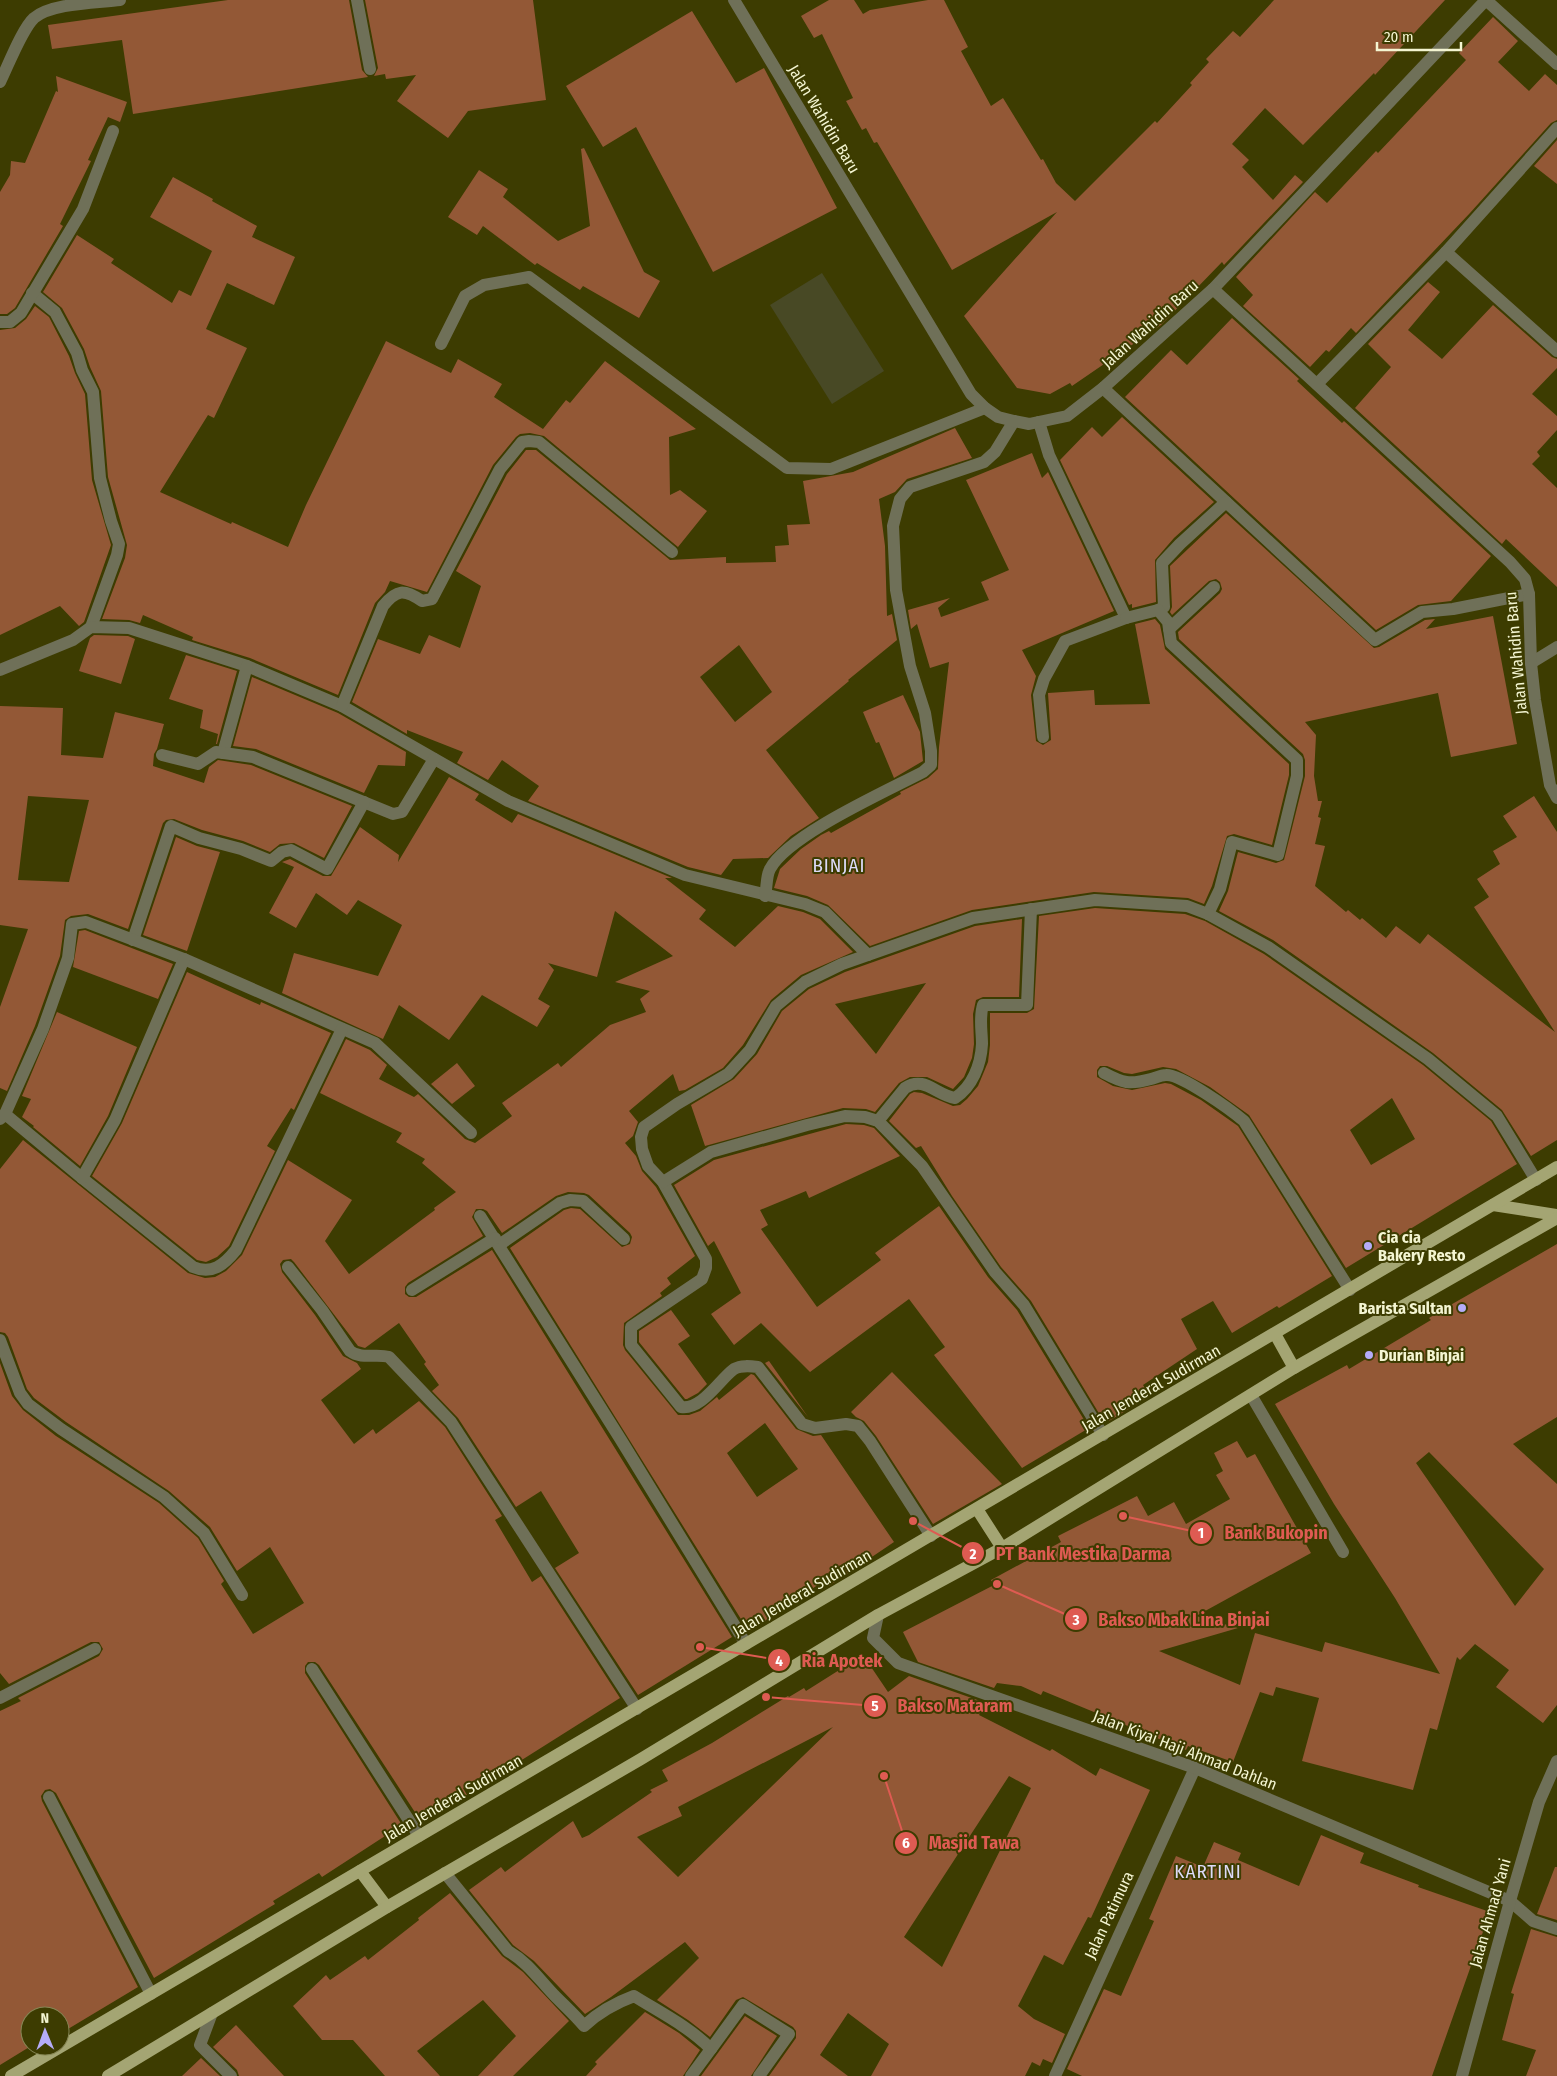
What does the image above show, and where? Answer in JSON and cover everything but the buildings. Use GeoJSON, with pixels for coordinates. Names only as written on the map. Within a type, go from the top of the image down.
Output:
{"type":"FeatureCollection","features":[{"type":"Feature","properties":{"kind":"main road","name":"Jalan Jenderal Sudirman"},"geometry":{"type":"LineString","coordinates":[[12,2076],[1557,1168]]}},
{"type":"Feature","properties":{"kind":"main road"},"geometry":{"type":"LineString","coordinates":[[1494,1205],[1557,1217]]}},
{"type":"Feature","properties":{"kind":"main road"},"geometry":{"type":"LineString","coordinates":[[108,2076],[387,1907],[641,1759],[878,1615],[1002,1548],[1294,1368],[1557,1217]]}},
{"type":"Feature","properties":{"kind":"main road"},"geometry":{"type":"LineString","coordinates":[[1275,1334],[1294,1368]]}},
{"type":"Feature","properties":{"kind":"main road"},"geometry":{"type":"LineString","coordinates":[[977,1508],[1002,1548]]}},
{"type":"Feature","properties":{"kind":"main road"},"geometry":{"type":"LineString","coordinates":[[360,1872],[387,1907]]}},
{"type":"Feature","properties":{"kind":"street"},"geometry":{"type":"LineString","coordinates":[[0,82],[28,25],[35,18],[54,9],[120,0]]}},
{"type":"Feature","properties":{"kind":"street"},"geometry":{"type":"LineString","coordinates":[[357,0],[370,69]]}},
{"type":"Feature","properties":{"kind":"street","name":"Jalan Wahidin Baru"},"geometry":{"type":"LineString","coordinates":[[734,0],[971,394],[985,408],[998,417],[1028,424],[1067,416],[1103,388],[1213,289],[1510,562],[1524,578],[1529,594],[1531,663],[1536,708],[1550,784],[1557,798]]}},
{"type":"Feature","properties":{"kind":"street"},"geometry":{"type":"LineString","coordinates":[[1213,289],[1485,0],[1557,64]]}},
{"type":"Feature","properties":{"kind":"street"},"geometry":{"type":"LineString","coordinates":[[1316,384],[1446,252],[1557,128]]}},
{"type":"Feature","properties":{"kind":"street"},"geometry":{"type":"LineString","coordinates":[[0,322],[10,322],[21,313],[83,209],[114,132]]}},
{"type":"Feature","properties":{"kind":"street"},"geometry":{"type":"LineString","coordinates":[[1446,252],[1557,351]]}},
{"type":"Feature","properties":{"kind":"street"},"geometry":{"type":"LineString","coordinates":[[441,344],[465,296],[484,285],[529,277],[787,468],[831,469],[985,408]]}},
{"type":"Feature","properties":{"kind":"street"},"geometry":{"type":"LineString","coordinates":[[0,670],[73,640],[91,626],[117,555],[119,544],[110,521],[100,478],[93,392],[82,370],[77,353],[55,312],[32,293]]}},
{"type":"Feature","properties":{"kind":"street"},"geometry":{"type":"LineString","coordinates":[[1103,388],[1375,640],[1422,612],[1453,609],[1529,594]]}},
{"type":"Feature","properties":{"kind":"street"},"geometry":{"type":"LineString","coordinates":[[765,896],[770,869],[784,853],[818,827],[923,772],[930,765],[931,751],[926,713],[910,666],[896,590],[893,526],[900,499],[910,487],[984,462],[995,452],[1014,421]]}},
{"type":"Feature","properties":{"kind":"street"},"geometry":{"type":"LineString","coordinates":[[1039,422],[1049,455],[1126,618]]}},
{"type":"Feature","properties":{"kind":"street"},"geometry":{"type":"LineString","coordinates":[[342,706],[383,606],[393,594],[400,592],[412,594],[422,601],[432,600],[500,469],[522,442],[530,440],[539,442],[672,552]]}},
{"type":"Feature","properties":{"kind":"street"},"geometry":{"type":"LineString","coordinates":[[1043,737],[1039,695],[1044,679],[1065,641],[1126,618],[1164,607],[1162,563],[1226,502]]}},
{"type":"Feature","properties":{"kind":"street"},"geometry":{"type":"LineString","coordinates":[[1169,629],[1214,587]]}},
{"type":"Feature","properties":{"kind":"street"},"geometry":{"type":"LineString","coordinates":[[1158,610],[1168,622],[1171,643],[1297,760],[1298,776],[1278,855],[1232,842],[1220,889],[1208,914]]}},
{"type":"Feature","properties":{"kind":"street"},"geometry":{"type":"LineString","coordinates":[[91,626],[129,628],[247,666],[342,706],[508,801],[676,871],[765,896],[805,904],[826,912],[868,955]]}},
{"type":"Feature","properties":{"kind":"street"},"geometry":{"type":"LineString","coordinates":[[1531,663],[1557,648]]}},
{"type":"Feature","properties":{"kind":"street"},"geometry":{"type":"LineString","coordinates":[[223,752],[247,666]]}},
{"type":"Feature","properties":{"kind":"street"},"geometry":{"type":"LineString","coordinates":[[162,754],[198,764],[216,752],[253,757],[393,814],[402,812],[434,759]]}},
{"type":"Feature","properties":{"kind":"street"},"geometry":{"type":"LineString","coordinates":[[133,940],[171,826],[199,838],[241,849],[271,861],[282,852],[291,850],[327,869],[364,802]]}},
{"type":"Feature","properties":{"kind":"street"},"geometry":{"type":"LineString","coordinates":[[931,1536],[870,1440],[858,1426],[846,1424],[815,1428],[802,1424],[758,1367],[736,1368],[694,1406],[681,1407],[631,1345],[631,1327],[702,1279],[706,1268],[706,1258],[662,1182],[648,1166],[642,1149],[641,1137],[644,1127],[677,1104],[728,1074],[750,1050],[776,1006],[805,982],[842,964],[973,918],[1096,900],[1187,906],[1208,914],[1268,947],[1428,1059],[1496,1116],[1536,1180]]}},
{"type":"Feature","properties":{"kind":"street"},"geometry":{"type":"LineString","coordinates":[[878,1121],[910,1084],[923,1083],[947,1097],[955,1098],[963,1093],[980,1061],[981,1014],[983,1005],[1027,1005],[1032,909]]}},
{"type":"Feature","properties":{"kind":"street"},"geometry":{"type":"LineString","coordinates":[[342,1029],[236,1250],[219,1267],[211,1271],[202,1271],[193,1267],[2,1116],[43,1029],[68,958],[72,924],[86,922],[184,959],[375,1043],[471,1132]]}},
{"type":"Feature","properties":{"kind":"street"},"geometry":{"type":"LineString","coordinates":[[82,1178],[114,1120],[184,959]]}},
{"type":"Feature","properties":{"kind":"street"},"geometry":{"type":"LineString","coordinates":[[1104,1073],[1123,1083],[1135,1083],[1166,1075],[1176,1076],[1229,1109],[1244,1121],[1350,1290]]}},
{"type":"Feature","properties":{"kind":"street"},"geometry":{"type":"LineString","coordinates":[[662,1182],[710,1152],[845,1116],[865,1117],[878,1121],[922,1166],[995,1272],[1024,1305],[1102,1435]]}},
{"type":"Feature","properties":{"kind":"street"},"geometry":{"type":"LineString","coordinates":[[412,1290],[497,1242],[560,1203],[570,1200],[583,1201],[624,1239]]}},
{"type":"Feature","properties":{"kind":"street"},"geometry":{"type":"LineString","coordinates":[[480,1216],[746,1644]]}},
{"type":"Feature","properties":{"kind":"street"},"geometry":{"type":"LineString","coordinates":[[288,1267],[322,1310],[350,1351],[356,1355],[380,1354],[389,1357],[450,1422],[637,1709]]}},
{"type":"Feature","properties":{"kind":"street"},"geometry":{"type":"LineString","coordinates":[[0,1340],[20,1393],[28,1404],[61,1429],[164,1497],[204,1534],[242,1595]]}},
{"type":"Feature","properties":{"kind":"street"},"geometry":{"type":"LineString","coordinates":[[1252,1395],[1343,1552]]}},
{"type":"Feature","properties":{"kind":"street","name":"Jalan Kiyai Haji Ahmad Dahlan"},"geometry":{"type":"LineString","coordinates":[[878,1615],[873,1638],[898,1664],[1195,1768],[1510,1901],[1533,1921],[1557,1929]]}},
{"type":"Feature","properties":{"kind":"street"},"geometry":{"type":"LineString","coordinates":[[0,1698],[95,1649]]}},
{"type":"Feature","properties":{"kind":"street"},"geometry":{"type":"LineString","coordinates":[[312,1669],[419,1836]]}},
{"type":"Feature","properties":{"kind":"street","name":"Jalan Ahmad Yani"},"geometry":{"type":"LineString","coordinates":[[1462,2076],[1510,1901],[1540,1802],[1557,1761]]}},
{"type":"Feature","properties":{"kind":"street","name":"Jalan Patimura"},"geometry":{"type":"LineString","coordinates":[[1055,2076],[1195,1768]]}},
{"type":"Feature","properties":{"kind":"street"},"geometry":{"type":"LineString","coordinates":[[49,1797],[151,1994]]}},
{"type":"Feature","properties":{"kind":"street"},"geometry":{"type":"LineString","coordinates":[[445,1873],[508,1951],[521,1958],[556,1997],[572,2010],[584,2026],[597,2014],[616,2003],[634,1996],[679,2022],[711,2049]]}},
{"type":"Feature","properties":{"kind":"street"},"geometry":{"type":"LineString","coordinates":[[691,2076],[743,2005],[789,2034],[759,2076]]}},
{"type":"Feature","properties":{"kind":"street"},"geometry":{"type":"LineString","coordinates":[[212,2013],[200,2045],[231,2076]]}},
{"type":"Feature","properties":{"kind":"green space"},"geometry":{"type":"Polygon","coordinates":[[[822,273],[884,371],[832,404],[770,305],[822,273]]]}},
{"type":"Feature","properties":{"kind":"place","name":"Cia cia Bakery Resto"},"geometry":{"type":"Point","coordinates":[1368,1246]}},
{"type":"Feature","properties":{"kind":"place","name":"Barista Sultan"},"geometry":{"type":"Point","coordinates":[1462,1308]}},
{"type":"Feature","properties":{"kind":"place","name":"Durian Binjai"},"geometry":{"type":"Point","coordinates":[1369,1355]}},
{"type":"Feature","properties":{"kind":"place","name":"Bank Bukopin"},"geometry":{"type":"Point","coordinates":[1123,1516]}},
{"type":"Feature","properties":{"kind":"place","name":"PT Bank Mestika Darma"},"geometry":{"type":"Point","coordinates":[913,1521]}},
{"type":"Feature","properties":{"kind":"place","name":"Bakso Mbak Lina Binjai"},"geometry":{"type":"Point","coordinates":[997,1584]}},
{"type":"Feature","properties":{"kind":"place","name":"Ria Apotek"},"geometry":{"type":"Point","coordinates":[700,1647]}},
{"type":"Feature","properties":{"kind":"place","name":"Bakso Mataram"},"geometry":{"type":"Point","coordinates":[766,1697]}},
{"type":"Feature","properties":{"kind":"place","name":"Masjid Tawa"},"geometry":{"type":"Point","coordinates":[884,1776]}},
{"type":"Feature","properties":{"kind":"district","name":"BINJAI"},"geometry":{"type":"Point","coordinates":[839,865]}},
{"type":"Feature","properties":{"kind":"district","name":"KARTINI"},"geometry":{"type":"Point","coordinates":[1208,1871]}}]}
